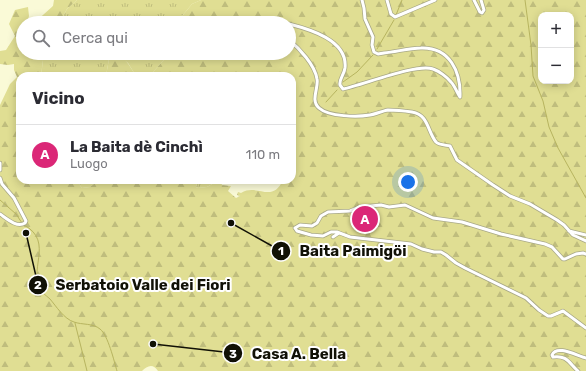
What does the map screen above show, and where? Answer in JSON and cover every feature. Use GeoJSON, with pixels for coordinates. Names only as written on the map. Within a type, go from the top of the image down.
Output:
{"type":"FeatureCollection","features":[{"type":"Feature","properties":{"kind":"street"},"geometry":{"type":"LineString","coordinates":[[296,26],[319,33],[334,44],[341,52],[344,59],[345,68],[339,81],[343,89],[407,71],[424,68],[433,69],[451,81],[460,97],[456,70],[451,60],[444,54],[434,50],[421,48],[378,54],[374,52],[372,45],[373,37],[365,19],[362,0]]}},
{"type":"Feature","properties":{"kind":"street"},"geometry":{"type":"LineString","coordinates":[[387,0],[391,14],[394,17],[435,0]]}},
{"type":"Feature","properties":{"kind":"street"},"geometry":{"type":"LineString","coordinates":[[474,0],[482,13],[484,10],[481,0]]}},
{"type":"Feature","properties":{"kind":"street"},"geometry":{"type":"LineString","coordinates":[[296,45],[304,54],[317,77],[315,99],[319,108],[328,113],[346,116],[369,115],[388,110],[414,112],[426,120],[435,141],[441,145],[450,146],[457,160],[510,196],[530,204],[559,221],[578,238],[586,241]]}},
{"type":"Feature","properties":{"kind":"street"},"geometry":{"type":"LineString","coordinates":[[0,163],[0,170]]}},
{"type":"Feature","properties":{"kind":"street"},"geometry":{"type":"LineString","coordinates":[[0,178],[3,187],[14,198],[26,221],[21,225],[15,224],[0,214]]}},
{"type":"Feature","properties":{"kind":"street"},"geometry":{"type":"LineString","coordinates":[[586,254],[576,254],[563,259],[552,247],[544,244],[501,234],[462,222],[433,218],[405,205],[389,207],[381,205],[360,207],[350,211],[328,212],[321,216],[317,224],[312,226],[300,225],[295,228],[297,231],[311,235],[323,236],[331,232],[350,236],[404,242],[434,252],[446,254],[456,263],[465,268],[526,298],[538,310],[548,316],[563,311],[586,328]]}},
{"type":"Feature","properties":{"kind":"street"},"geometry":{"type":"LineString","coordinates":[[569,231],[586,235]]}},
{"type":"Feature","properties":{"kind":"street"},"geometry":{"type":"LineString","coordinates":[[333,237],[339,233]]}},
{"type":"Feature","properties":{"kind":"street"},"geometry":{"type":"LineString","coordinates":[[578,371],[566,358],[560,356],[553,357],[553,353],[563,350],[586,358]]}},
{"type":"Feature","properties":{"kind":"green space"},"geometry":{"type":"Polygon","coordinates":[[[54,0],[77,0],[67,9],[63,16],[42,16],[53,6],[54,0]]]}},
{"type":"Feature","properties":{"kind":"green space"},"geometry":{"type":"Polygon","coordinates":[[[77,0],[201,0],[192,4],[182,16],[63,16],[67,9],[77,0]]]}},
{"type":"Feature","properties":{"kind":"green space"},"geometry":{"type":"Polygon","coordinates":[[[201,0],[586,0],[586,371],[158,371],[156,368],[150,366],[142,371],[0,371],[0,105],[10,84],[16,78],[16,184],[79,184],[82,188],[90,187],[94,184],[197,184],[196,187],[198,188],[207,187],[212,184],[222,184],[231,186],[228,191],[236,198],[240,196],[237,195],[238,192],[241,193],[253,190],[264,192],[274,191],[281,184],[296,184],[296,72],[153,72],[164,60],[296,60],[296,16],[182,16],[192,4],[201,0]]]}},
{"type":"Feature","properties":{"kind":"green space"},"geometry":{"type":"Polygon","coordinates":[[[28,7],[29,16],[16,16],[16,60],[43,60],[42,72],[16,72],[16,75],[14,64],[0,64],[0,51],[6,50],[15,36],[9,24],[15,10],[28,7]]]}},
{"type":"Feature","properties":{"kind":"green space"},"geometry":{"type":"Polygon","coordinates":[[[43,60],[109,60],[107,72],[42,72],[43,60]]]}},
{"type":"Feature","properties":{"kind":"green space"},"geometry":{"type":"Polygon","coordinates":[[[109,60],[124,60],[129,64],[134,72],[107,72],[109,60]]]}},
{"type":"Feature","properties":{"kind":"green space"},"geometry":{"type":"Polygon","coordinates":[[[124,60],[164,60],[153,72],[134,72],[128,63],[124,60]]]}},
{"type":"Feature","properties":{"kind":"green space"},"geometry":{"type":"Polygon","coordinates":[[[79,184],[94,184],[90,187],[82,188],[79,184]]]}},
{"type":"Feature","properties":{"kind":"green space"},"geometry":{"type":"Polygon","coordinates":[[[197,184],[212,184],[207,187],[196,187],[197,184]]]}},
{"type":"Feature","properties":{"kind":"waterway"},"geometry":{"type":"LineString","coordinates":[[396,15],[402,0]]}},
{"type":"Feature","properties":{"kind":"waterway"},"geometry":{"type":"LineString","coordinates":[[525,0],[531,45],[533,76],[543,101],[549,127],[558,148],[586,198]]}},
{"type":"Feature","properties":{"kind":"waterway"},"geometry":{"type":"LineString","coordinates":[[377,49],[394,20]]}},
{"type":"Feature","properties":{"kind":"waterway"},"geometry":{"type":"LineString","coordinates":[[343,82],[357,72],[373,55]]}},
{"type":"Feature","properties":{"kind":"waterway"},"geometry":{"type":"LineString","coordinates":[[326,102],[337,90]]}},
{"type":"Feature","properties":{"kind":"waterway"},"geometry":{"type":"LineString","coordinates":[[0,200],[16,214],[22,223]]}},
{"type":"Feature","properties":{"kind":"waterway"},"geometry":{"type":"LineString","coordinates":[[24,225],[33,232],[38,240],[39,248],[37,276],[38,285],[43,293],[70,320],[97,327],[103,332],[108,342],[117,371]]}},
{"type":"Feature","properties":{"kind":"waterway"},"geometry":{"type":"LineString","coordinates":[[75,323],[87,371]]}},
{"type":"Feature","properties":{"kind":"place","name":"La Baita dè Cinchì"},"geometry":{"type":"Point","coordinates":[365,219]}},
{"type":"Feature","properties":{"kind":"place","name":"Baita Paimigöi"},"geometry":{"type":"Point","coordinates":[231,223]}},
{"type":"Feature","properties":{"kind":"place","name":"Serbatoio Valle dei Fiori"},"geometry":{"type":"Point","coordinates":[26,233]}},
{"type":"Feature","properties":{"kind":"place","name":"Casa A. Bella"},"geometry":{"type":"Point","coordinates":[153,344]}}]}
